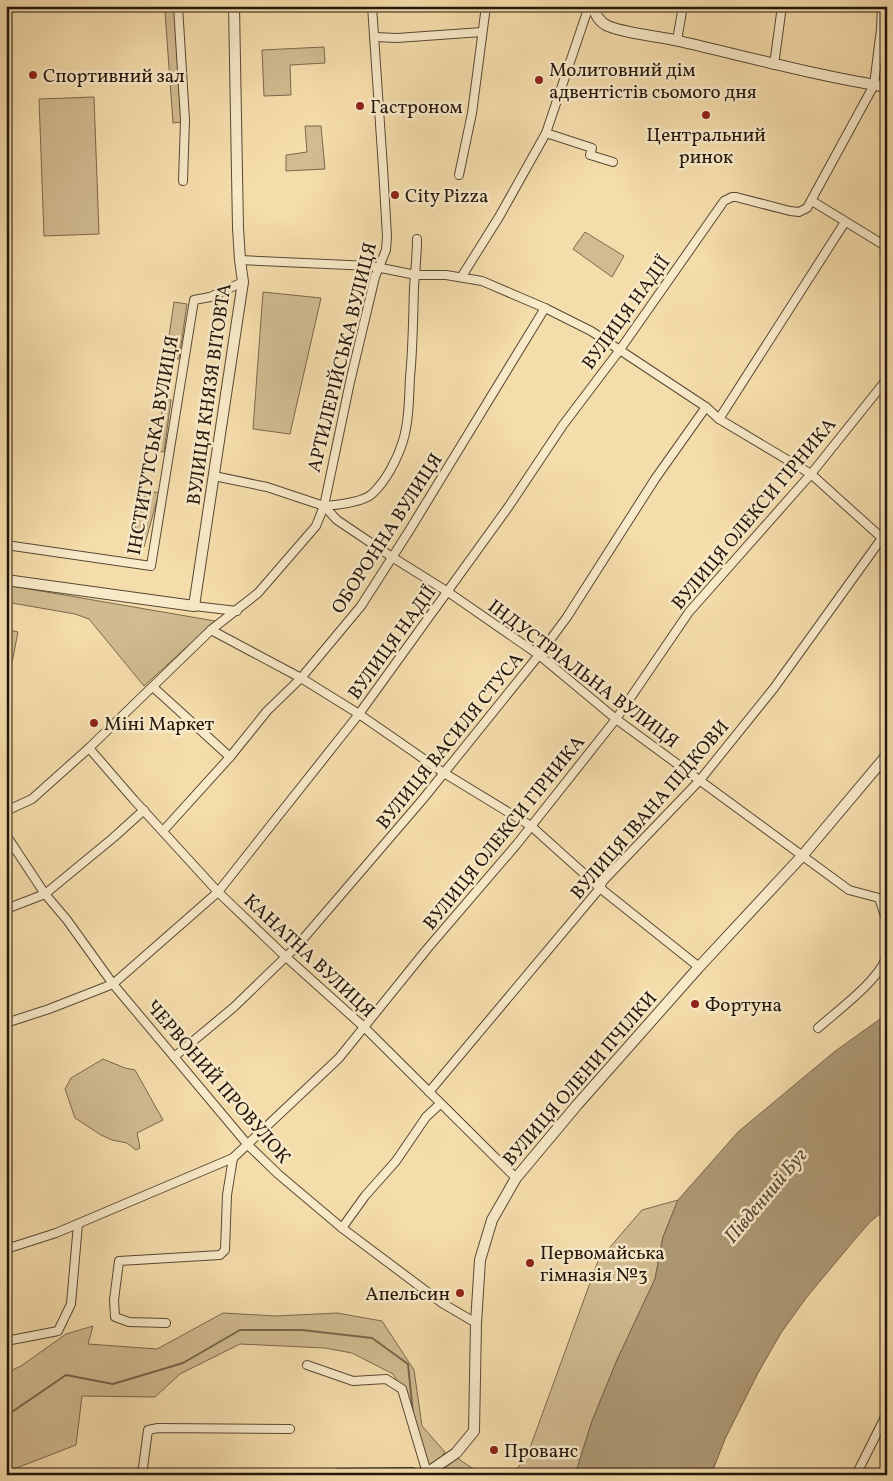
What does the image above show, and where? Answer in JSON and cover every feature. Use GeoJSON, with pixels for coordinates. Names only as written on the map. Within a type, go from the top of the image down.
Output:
{"type":"FeatureCollection","features":[{"type":"Feature","properties":{"kind":"street"},"geometry":{"type":"LineString","coordinates":[[178,6],[185,120],[183,181]]}},
{"type":"Feature","properties":{"kind":"street","name":"ВУЛИЦЯ КНЯЗЯ ВІТОВТА"},"geometry":{"type":"LineString","coordinates":[[194,606],[243,282],[240,260],[234,6]]}},
{"type":"Feature","properties":{"kind":"street","name":"АРТИЛЕРІЙСЬКА ВУЛИЦЯ"},"geometry":{"type":"LineString","coordinates":[[6,811],[32,799],[89,748],[211,630],[258,594],[316,526],[324,506],[350,382],[379,267],[386,250],[387,236],[372,6]]}},
{"type":"Feature","properties":{"kind":"street"},"geometry":{"type":"LineString","coordinates":[[459,175],[472,113],[486,6]]}},
{"type":"Feature","properties":{"kind":"street"},"geometry":{"type":"LineString","coordinates":[[590,6],[598,18],[607,26],[678,40],[774,64],[887,87]]}},
{"type":"Feature","properties":{"kind":"street"},"geometry":{"type":"LineString","coordinates":[[462,276],[499,217],[546,133],[590,6]]}},
{"type":"Feature","properties":{"kind":"street"},"geometry":{"type":"LineString","coordinates":[[678,40],[683,6]]}},
{"type":"Feature","properties":{"kind":"street"},"geometry":{"type":"LineString","coordinates":[[774,64],[782,6]]}},
{"type":"Feature","properties":{"kind":"street"},"geometry":{"type":"LineString","coordinates":[[882,6],[874,85],[812,201],[887,247]]}},
{"type":"Feature","properties":{"kind":"street"},"geometry":{"type":"LineString","coordinates":[[375,37],[398,38],[482,32]]}},
{"type":"Feature","properties":{"kind":"street"},"geometry":{"type":"LineString","coordinates":[[546,133],[592,148],[590,155],[613,162]]}},
{"type":"Feature","properties":{"kind":"street","name":"ВУЛИЦЯ НАДІЇ"},"geometry":{"type":"LineString","coordinates":[[6,1023],[49,1009],[113,984],[218,892],[359,714],[448,592],[564,425],[619,351],[724,201],[732,197],[743,198],[760,204],[799,212],[807,208],[812,201]]}},
{"type":"Feature","properties":{"kind":"street"},"geometry":{"type":"LineString","coordinates":[[719,419],[845,222]]}},
{"type":"Feature","properties":{"kind":"street"},"geometry":{"type":"LineString","coordinates":[[214,476],[267,487],[324,506],[336,505],[370,495],[386,476],[403,442],[407,419],[414,336],[417,239]]}},
{"type":"Feature","properties":{"kind":"street"},"geometry":{"type":"LineString","coordinates":[[240,260],[379,267],[416,275],[462,276],[482,281],[545,308],[590,331],[706,407],[719,419],[811,474]]}},
{"type":"Feature","properties":{"kind":"street","name":"ІНСТИТУТСЬКА ВУЛИЦЯ"},"geometry":{"type":"LineString","coordinates":[[6,545],[151,566],[194,300],[210,297],[243,282]]}},
{"type":"Feature","properties":{"kind":"street","name":"ОБОРОННА ВУЛИЦЯ"},"geometry":{"type":"LineString","coordinates":[[163,831],[230,757],[267,712],[302,678],[361,606],[545,308]]}},
{"type":"Feature","properties":{"kind":"street","name":"ВУЛИЦЯ ОЛЕКСИ ГІРНИКА"},"geometry":{"type":"LineString","coordinates":[[6,1249],[56,1233],[233,1158],[339,1058],[531,826],[616,719],[689,612],[811,474],[887,379]]}},
{"type":"Feature","properties":{"kind":"street","name":"ВУЛИЦЯ ВАСИЛЯ СТУСА"},"geometry":{"type":"LineString","coordinates":[[174,1057],[234,1007],[297,946],[444,773],[539,655],[582,595],[655,479],[706,407]]}},
{"type":"Feature","properties":{"kind":"street","name":"ВУЛИЦЯ ІВАНА ПІДКОВИ"},"geometry":{"type":"LineString","coordinates":[[429,1092],[600,888],[603,881],[700,780],[774,688],[882,538],[811,474]]}},
{"type":"Feature","properties":{"kind":"street","name":"ІНДУСТРІАЛЬНА ВУЛИЦЯ"},"geometry":{"type":"LineString","coordinates":[[324,506],[337,520],[448,592],[539,655],[616,719],[849,890],[883,898],[887,922]]}},
{"type":"Feature","properties":{"kind":"street"},"geometry":{"type":"LineString","coordinates":[[6,580],[236,611]]}},
{"type":"Feature","properties":{"kind":"street"},"geometry":{"type":"LineString","coordinates":[[211,630],[302,678],[359,714],[444,773],[531,826],[600,888],[699,967]]}},
{"type":"Feature","properties":{"kind":"street"},"geometry":{"type":"LineString","coordinates":[[153,687],[230,757]]}},
{"type":"Feature","properties":{"kind":"street","name":"КАНАТНА ВУЛИЦЯ"},"geometry":{"type":"LineString","coordinates":[[89,748],[218,892],[286,957],[364,1027],[516,1178]]}},
{"type":"Feature","properties":{"kind":"street","name":"ВУЛИЦЯ ОЛЕНИ ПЧІЛКИ"},"geometry":{"type":"LineString","coordinates":[[425,1474],[456,1452],[474,1430],[476,1323],[480,1260],[492,1220],[516,1178],[577,1105],[699,967],[803,855],[887,755]]}},
{"type":"Feature","properties":{"kind":"street"},"geometry":{"type":"LineString","coordinates":[[6,909],[46,894],[144,810]]}},
{"type":"Feature","properties":{"kind":"street","name":"ЧЕРВОНИЙ ПРОВУЛОК"},"geometry":{"type":"LineString","coordinates":[[6,835],[46,894],[113,984],[248,1145],[278,1174],[342,1228],[442,1303],[476,1323]]}},
{"type":"Feature","properties":{"kind":"street"},"geometry":{"type":"LineString","coordinates":[[818,1028],[875,976],[885,963],[887,955]]}},
{"type":"Feature","properties":{"kind":"street"},"geometry":{"type":"LineString","coordinates":[[342,1228],[365,1196],[396,1161],[426,1117],[440,1104]]}},
{"type":"Feature","properties":{"kind":"street"},"geometry":{"type":"LineString","coordinates":[[166,1323],[119,1320],[115,1317],[114,1300],[119,1260],[220,1255],[225,1250],[227,1195],[233,1158]]}},
{"type":"Feature","properties":{"kind":"street"},"geometry":{"type":"LineString","coordinates":[[6,1341],[58,1331],[70,1304],[78,1224]]}},
{"type":"Feature","properties":{"kind":"street"},"geometry":{"type":"LineString","coordinates":[[307,1365],[353,1381],[386,1379],[402,1389],[425,1474]]}},
{"type":"Feature","properties":{"kind":"street"},"geometry":{"type":"LineString","coordinates":[[856,1475],[887,1413]]}},
{"type":"Feature","properties":{"kind":"street"},"geometry":{"type":"LineString","coordinates":[[142,1475],[148,1430],[158,1428],[290,1429]]}},
{"type":"Feature","properties":{"kind":"street"},"geometry":{"type":"LineString","coordinates":[[335,1475],[338,1473],[412,1472],[415,1475]]}},
{"type":"Feature","properties":{"kind":"shaded area"},"geometry":{"type":"Polygon","coordinates":[[[175,10],[181,122],[173,123],[165,12],[175,10]]]}},
{"type":"Feature","properties":{"kind":"shaded area"},"geometry":{"type":"Polygon","coordinates":[[[324,47],[325,63],[290,65],[291,95],[264,96],[262,50],[324,47]]]}},
{"type":"Feature","properties":{"kind":"shaded area"},"geometry":{"type":"Polygon","coordinates":[[[94,97],[99,234],[44,236],[39,99],[94,97]]]}},
{"type":"Feature","properties":{"kind":"shaded area"},"geometry":{"type":"Polygon","coordinates":[[[305,126],[321,126],[325,169],[286,171],[286,155],[307,152],[305,126]]]}},
{"type":"Feature","properties":{"kind":"shaded area"},"geometry":{"type":"Polygon","coordinates":[[[585,232],[624,256],[612,277],[573,249],[585,232]]]}},
{"type":"Feature","properties":{"kind":"shaded area"},"geometry":{"type":"Polygon","coordinates":[[[263,292],[321,298],[290,434],[253,429],[263,292]]]}},
{"type":"Feature","properties":{"kind":"shaded area"},"geometry":{"type":"Polygon","coordinates":[[[174,302],[187,304],[179,359],[166,357],[174,302]]]}},
{"type":"Feature","properties":{"kind":"shaded area"},"geometry":{"type":"Polygon","coordinates":[[[164,398],[171,400],[164,452],[156,451],[164,398]]]}},
{"type":"Feature","properties":{"kind":"shaded area"},"geometry":{"type":"Polygon","coordinates":[[[146,490],[159,493],[144,547],[131,543],[146,490]]]}},
{"type":"Feature","properties":{"kind":"shaded area"},"geometry":{"type":"Polygon","coordinates":[[[6,585],[215,621],[144,686],[89,619],[75,614],[6,602],[6,585]]]}},
{"type":"Feature","properties":{"kind":"shaded area"},"geometry":{"type":"Polygon","coordinates":[[[6,629],[18,632],[11,668],[6,667],[6,629]]]}},
{"type":"Feature","properties":{"kind":"shaded area"},"geometry":{"type":"Polygon","coordinates":[[[103,1059],[135,1070],[163,1120],[137,1133],[140,1148],[136,1150],[127,1143],[112,1140],[101,1135],[75,1118],[65,1089],[71,1078],[103,1059]]]}},
{"type":"Feature","properties":{"kind":"shaded area"},"geometry":{"type":"Polygon","coordinates":[[[678,1200],[663,1237],[655,1279],[617,1360],[592,1421],[575,1475],[512,1475],[527,1456],[598,1261],[642,1210],[678,1200]]]}},
{"type":"Feature","properties":{"kind":"shaded area"},"geometry":{"type":"Polygon","coordinates":[[[223,1313],[276,1316],[337,1313],[382,1321],[414,1370],[422,1426],[445,1452],[438,1462],[424,1469],[404,1392],[393,1374],[352,1353],[325,1348],[240,1344],[180,1374],[155,1397],[82,1396],[76,1445],[6,1472],[6,1373],[21,1366],[66,1334],[93,1326],[88,1344],[157,1349],[223,1313]]]}},
{"type":"Feature","properties":{"kind":"shaded area"},"geometry":{"type":"Polygon","coordinates":[[[456,1457],[482,1475],[429,1475],[456,1457]]]}},
{"type":"Feature","properties":{"kind":"water","name":"Південний Буг"},"geometry":{"type":"Polygon","coordinates":[[[887,1014],[887,1208],[870,1222],[856,1238],[806,1298],[781,1333],[758,1373],[725,1439],[711,1475],[575,1475],[592,1421],[617,1360],[655,1279],[663,1237],[678,1200],[738,1132],[834,1052],[887,1014]]]}},
{"type":"Feature","properties":{"kind":"waterway"},"geometry":{"type":"LineString","coordinates":[[6,1416],[66,1375],[113,1384],[183,1363],[240,1330],[302,1330],[372,1338],[408,1364],[413,1413]]}},
{"type":"Feature","properties":{"kind":"waterway"},"geometry":{"type":"LineString","coordinates":[[436,1475],[479,1473],[480,1475]]}},
{"type":"Feature","properties":{"kind":"place","name":"Спортивний зал"},"geometry":{"type":"Point","coordinates":[33,75]}},
{"type":"Feature","properties":{"kind":"place","name":"Молитовний дім адвентістів сьомого дня"},"geometry":{"type":"Point","coordinates":[539,80]}},
{"type":"Feature","properties":{"kind":"place","name":"Гастроном"},"geometry":{"type":"Point","coordinates":[360,106]}},
{"type":"Feature","properties":{"kind":"place","name":"Центральний ринок"},"geometry":{"type":"Point","coordinates":[706,115]}},
{"type":"Feature","properties":{"kind":"place","name":"City Pizza"},"geometry":{"type":"Point","coordinates":[395,195]}},
{"type":"Feature","properties":{"kind":"place","name":"Міні Маркет"},"geometry":{"type":"Point","coordinates":[94,723]}},
{"type":"Feature","properties":{"kind":"place","name":"Фортуна"},"geometry":{"type":"Point","coordinates":[695,1004]}},
{"type":"Feature","properties":{"kind":"place","name":"Первомайська гімназія №3"},"geometry":{"type":"Point","coordinates":[530,1263]}},
{"type":"Feature","properties":{"kind":"place","name":"Апельсин"},"geometry":{"type":"Point","coordinates":[460,1293]}},
{"type":"Feature","properties":{"kind":"place","name":"Прованс"},"geometry":{"type":"Point","coordinates":[494,1450]}}]}
